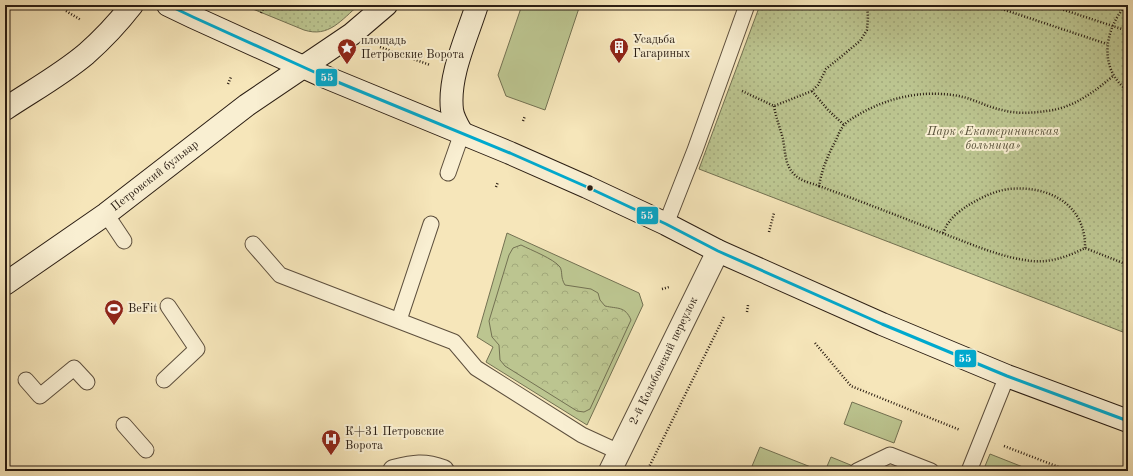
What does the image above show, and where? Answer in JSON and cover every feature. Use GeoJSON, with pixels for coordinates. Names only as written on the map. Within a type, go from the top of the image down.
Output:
{"type":"FeatureCollection","features":[{"type":"Feature","properties":{"kind":"main road"},"geometry":{"type":"LineString","coordinates":[[5,109],[67,69],[106,35],[132,5]]}},
{"type":"Feature","properties":{"kind":"main road"},"geometry":{"type":"LineString","coordinates":[[168,5],[323,76],[462,133],[573,181],[666,224],[718,251],[882,324],[1007,376],[1128,421]]}},
{"type":"Feature","properties":{"kind":"main road","name":"Петровский бульвар"},"geometry":{"type":"LineString","coordinates":[[5,284],[106,214],[247,104],[352,34],[386,5]]}},
{"type":"Feature","properties":{"kind":"main road"},"geometry":{"type":"LineString","coordinates":[[462,133],[452,112],[452,95],[455,73],[478,5]]}},
{"type":"Feature","properties":{"kind":"main road","name":"2-й Колобовский переулок"},"geometry":{"type":"LineString","coordinates":[[610,471],[718,251]]}},
{"type":"Feature","properties":{"kind":"main road"},"geometry":{"type":"LineString","coordinates":[[394,471],[412,466],[430,466],[443,471]]}},
{"type":"Feature","properties":{"kind":"lane"},"geometry":{"type":"LineString","coordinates":[[666,224],[695,150],[748,5]]}},
{"type":"Feature","properties":{"kind":"lane"},"geometry":{"type":"LineString","coordinates":[[448,173],[462,133]]}},
{"type":"Feature","properties":{"kind":"lane"},"geometry":{"type":"LineString","coordinates":[[106,214],[124,241]]}},
{"type":"Feature","properties":{"kind":"lane"},"geometry":{"type":"LineString","coordinates":[[399,320],[431,224]]}},
{"type":"Feature","properties":{"kind":"lane"},"geometry":{"type":"LineString","coordinates":[[253,244],[280,275],[454,342],[476,368],[582,435],[619,452]]}},
{"type":"Feature","properties":{"kind":"lane"},"geometry":{"type":"LineString","coordinates":[[164,380],[197,349],[168,306]]}},
{"type":"Feature","properties":{"kind":"lane"},"geometry":{"type":"LineString","coordinates":[[26,380],[40,396],[74,368],[87,382]]}},
{"type":"Feature","properties":{"kind":"lane"},"geometry":{"type":"LineString","coordinates":[[969,471],[1007,376]]}},
{"type":"Feature","properties":{"kind":"lane"},"geometry":{"type":"LineString","coordinates":[[124,425],[146,450]]}},
{"type":"Feature","properties":{"kind":"lane"},"geometry":{"type":"LineString","coordinates":[[857,471],[890,455],[931,471]]}},
{"type":"Feature","properties":{"kind":"path"},"geometry":{"type":"LineString","coordinates":[[261,12],[265,5]]}},
{"type":"Feature","properties":{"kind":"path"},"geometry":{"type":"LineString","coordinates":[[719,81],[774,106],[812,91],[818,85],[826,69],[860,41],[866,30],[868,17],[867,5]]}},
{"type":"Feature","properties":{"kind":"path"},"geometry":{"type":"LineString","coordinates":[[990,5],[1107,44]]}},
{"type":"Feature","properties":{"kind":"path"},"geometry":{"type":"LineString","coordinates":[[1049,5],[1128,31]]}},
{"type":"Feature","properties":{"kind":"path"},"geometry":{"type":"LineString","coordinates":[[1108,5],[1122,10]]}},
{"type":"Feature","properties":{"kind":"path"},"geometry":{"type":"LineString","coordinates":[[1126,5],[1112,26],[1107,44],[1108,63],[1113,76],[1128,91]]}},
{"type":"Feature","properties":{"kind":"path"},"geometry":{"type":"LineString","coordinates":[[66,11],[81,20]]}},
{"type":"Feature","properties":{"kind":"path"},"geometry":{"type":"LineString","coordinates":[[374,45],[432,65]]}},
{"type":"Feature","properties":{"kind":"path"},"geometry":{"type":"LineString","coordinates":[[819,186],[823,167],[844,125],[857,115],[893,98],[926,94],[958,96],[1002,110],[1014,112],[1048,111],[1063,108],[1077,102],[1113,76]]}},
{"type":"Feature","properties":{"kind":"path"},"geometry":{"type":"LineString","coordinates":[[812,91],[828,110],[844,125]]}},
{"type":"Feature","properties":{"kind":"path"},"geometry":{"type":"LineString","coordinates":[[774,106],[776,118],[783,138],[788,165],[793,174],[802,180],[1017,259],[1034,261],[1061,258],[1085,248],[1128,265]]}},
{"type":"Feature","properties":{"kind":"path"},"geometry":{"type":"LineString","coordinates":[[523,121],[525,116]]}},
{"type":"Feature","properties":{"kind":"path"},"geometry":{"type":"LineString","coordinates":[[496,187],[498,182]]}},
{"type":"Feature","properties":{"kind":"path"},"geometry":{"type":"LineString","coordinates":[[943,233],[949,222],[961,210],[974,202],[991,193],[1008,189],[1026,188],[1045,192],[1069,205],[1077,215],[1082,226],[1085,238],[1085,248]]}},
{"type":"Feature","properties":{"kind":"path"},"geometry":{"type":"LineString","coordinates":[[769,232],[774,213]]}},
{"type":"Feature","properties":{"kind":"path"},"geometry":{"type":"LineString","coordinates":[[662,288],[669,288]]}},
{"type":"Feature","properties":{"kind":"path"},"geometry":{"type":"LineString","coordinates":[[747,312],[748,305]]}},
{"type":"Feature","properties":{"kind":"path"},"geometry":{"type":"LineString","coordinates":[[647,471],[724,317]]}},
{"type":"Feature","properties":{"kind":"path"},"geometry":{"type":"LineString","coordinates":[[815,343],[851,386],[1069,471]]}},
{"type":"Feature","properties":{"kind":"green space"},"geometry":{"type":"Polygon","coordinates":[[[243,5],[359,5],[340,22],[328,30],[313,32],[304,30],[243,5]]]}},
{"type":"Feature","properties":{"kind":"green space"},"geometry":{"type":"Polygon","coordinates":[[[522,5],[580,5],[545,110],[506,96],[498,75],[522,5]]]}},
{"type":"Feature","properties":{"kind":"green space","name":"Парк «Екатерининская больница»"},"geometry":{"type":"Polygon","coordinates":[[[760,5],[1128,5],[1128,334],[699,169],[760,5]]]}},
{"type":"Feature","properties":{"kind":"green space"},"geometry":{"type":"Polygon","coordinates":[[[507,233],[639,293],[643,305],[587,425],[486,362],[493,347],[477,337],[507,233]]]}},
{"type":"Feature","properties":{"kind":"green space"},"geometry":{"type":"Polygon","coordinates":[[[521,245],[557,264],[561,269],[565,285],[591,289],[598,293],[600,300],[605,306],[624,310],[631,320],[590,409],[584,412],[577,411],[505,366],[500,360],[499,345],[492,337],[489,321],[509,255],[513,248],[521,245]]]}},
{"type":"Feature","properties":{"kind":"green space"},"geometry":{"type":"Polygon","coordinates":[[[852,402],[902,421],[894,443],[844,424],[852,402]]]}},
{"type":"Feature","properties":{"kind":"green space"},"geometry":{"type":"Polygon","coordinates":[[[760,447],[821,471],[750,471],[760,447]]]}},
{"type":"Feature","properties":{"kind":"green space"},"geometry":{"type":"Polygon","coordinates":[[[990,454],[1033,471],[983,471],[990,454]]]}},
{"type":"Feature","properties":{"kind":"green space"},"geometry":{"type":"Polygon","coordinates":[[[831,457],[853,466],[843,471],[825,471],[831,457]]]}},
{"type":"Feature","properties":{"kind":"transit line","name":"55"},"geometry":{"type":"LineString","coordinates":[[168,5],[323,76],[510,153],[587,187],[666,224],[718,251],[882,324],[1007,376],[1128,421]]}},
{"type":"Feature","properties":{"kind":"place","name":"Усадьба Гагариных"},"geometry":{"type":"Point","coordinates":[619,64]}},
{"type":"Feature","properties":{"kind":"place","name":"площадь Петровские Ворота"},"geometry":{"type":"Point","coordinates":[347,65]}},
{"type":"Feature","properties":{"kind":"place","name":"BeFit"},"geometry":{"type":"Point","coordinates":[114,326]}},
{"type":"Feature","properties":{"kind":"place","name":"К+31 Петровские Ворота"},"geometry":{"type":"Point","coordinates":[331,456]}}]}
